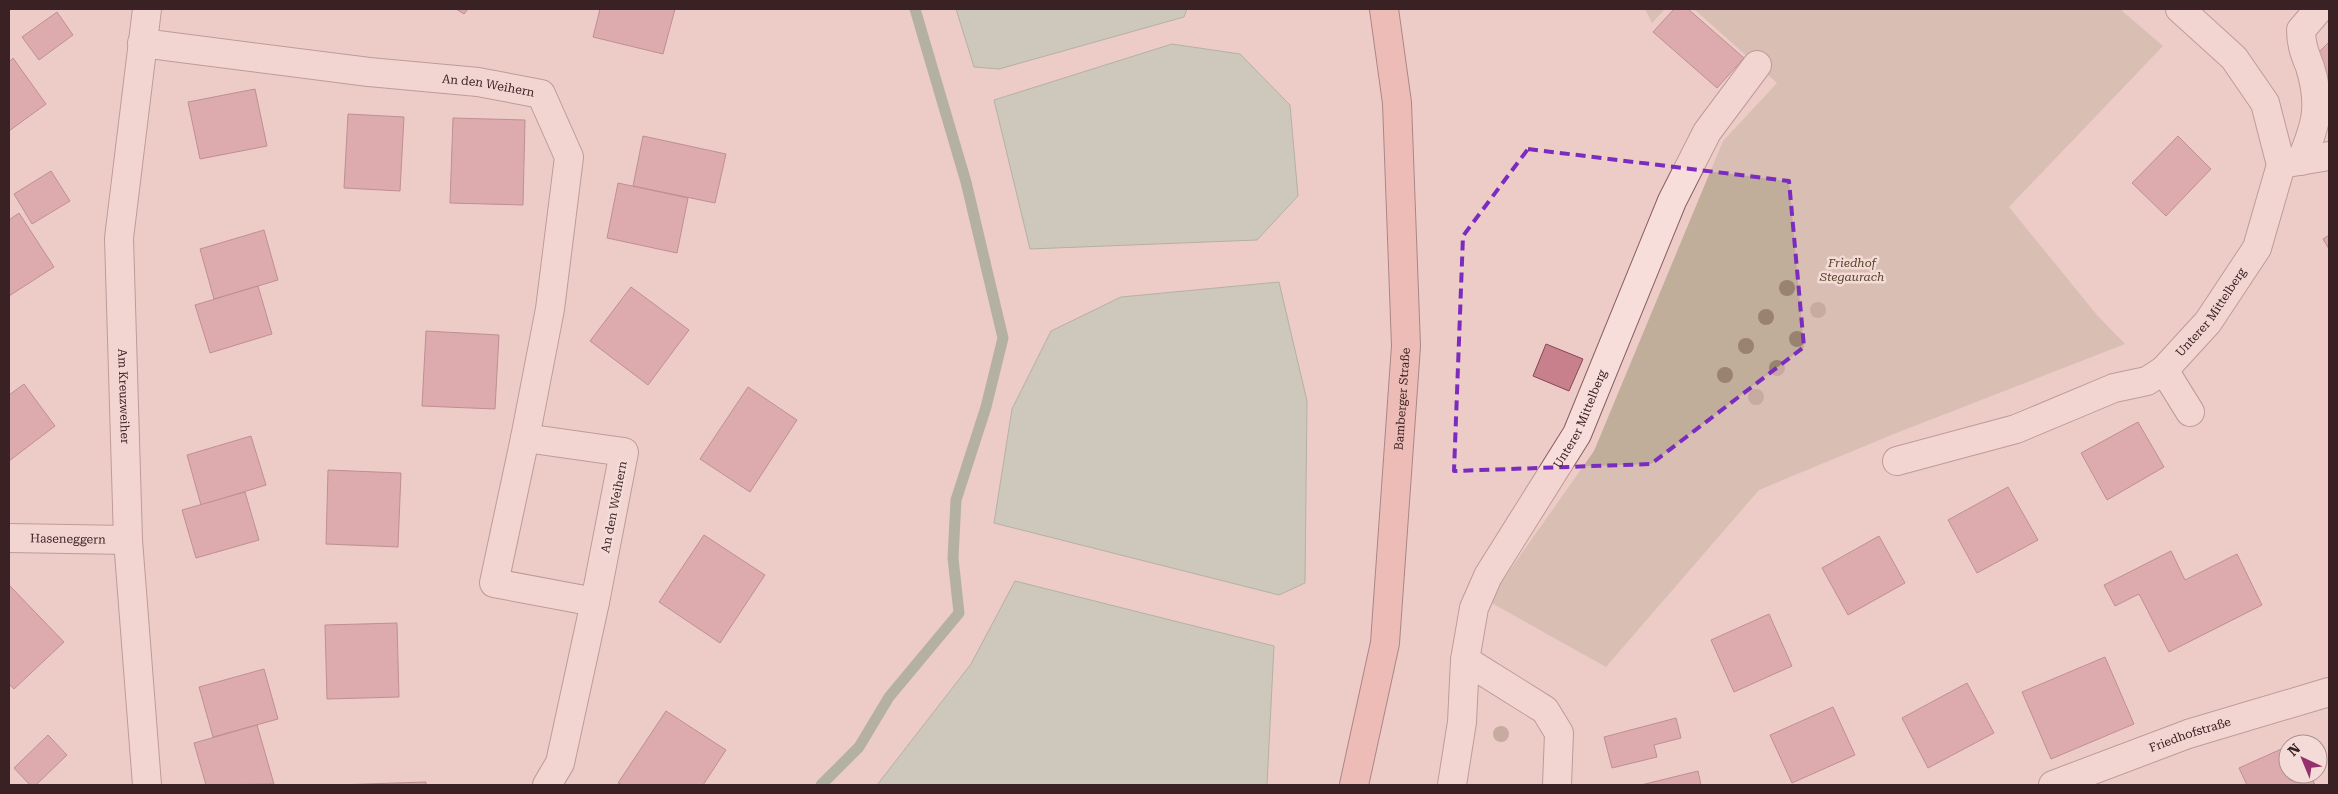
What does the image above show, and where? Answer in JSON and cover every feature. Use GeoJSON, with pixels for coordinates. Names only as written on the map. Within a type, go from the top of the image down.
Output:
{"type":"FeatureCollection","features":[{"type":"Feature","properties":{"kind":"main road","name":"Bamberger Straße"},"geometry":{"type":"LineString","coordinates":[[1354,785],[1385,643],[1406,346],[1397,103],[1384,9]]}},
{"type":"Feature","properties":{"kind":"street","name":"Am Kreuzweiher"},"geometry":{"type":"LineString","coordinates":[[147,9],[119,238],[128,540],[147,785]]}},
{"type":"Feature","properties":{"kind":"street"},"geometry":{"type":"LineString","coordinates":[[2180,9],[2234,58],[2265,103],[2291,163],[2329,156]]}},
{"type":"Feature","properties":{"kind":"street","name":"Unterer Mittelberg"},"geometry":{"type":"LineString","coordinates":[[1897,461],[2016,429],[2114,388],[2147,381],[2164,370],[2208,322],[2257,248],[2291,163],[2312,134],[2318,110],[2316,90],[2301,47],[2301,30],[2319,9]]}},
{"type":"Feature","properties":{"kind":"street","name":"An den Weihern"},"geometry":{"type":"LineString","coordinates":[[142,43],[368,72],[478,82],[541,94],[569,157],[550,308],[494,583],[596,602]]}},
{"type":"Feature","properties":{"kind":"street","name":"Unterer Mittelberg"},"geometry":{"type":"LineString","coordinates":[[1452,785],[1462,722],[1464,660],[1474,608],[1488,576],[1577,434],[1672,201],[1707,132],[1757,65]]}},
{"type":"Feature","properties":{"kind":"street"},"geometry":{"type":"LineString","coordinates":[[2164,370],[2190,412]]}},
{"type":"Feature","properties":{"kind":"street","name":"An den Weihern"},"geometry":{"type":"LineString","coordinates":[[525,438],[624,452],[596,602],[560,763],[547,785]]}},
{"type":"Feature","properties":{"kind":"street","name":"Haseneggern"},"geometry":{"type":"LineString","coordinates":[[9,538],[128,540]]}},
{"type":"Feature","properties":{"kind":"street"},"geometry":{"type":"LineString","coordinates":[[1464,660],[1545,710],[1559,733],[1556,785]]}},
{"type":"Feature","properties":{"kind":"street","name":"Friedhofstraße"},"geometry":{"type":"LineString","coordinates":[[2053,785],[2188,734],[2329,692]]}},
{"type":"Feature","properties":{"kind":"highlighted area"},"geometry":{"type":"Polygon","coordinates":[[[1528,149],[1789,181],[1804,347],[1651,464],[1454,471],[1463,236],[1528,149]]]}},
{"type":"Feature","properties":{"kind":"green space"},"geometry":{"type":"Polygon","coordinates":[[[1645,9],[1665,9],[1652,23],[1645,9]]]}},
{"type":"Feature","properties":{"kind":"green space","name":"Friedhof Stegaurach"},"geometry":{"type":"Polygon","coordinates":[[[1694,9],[2120,9],[2163,46],[2009,207],[2097,315],[2125,344],[1894,434],[1759,490],[1606,667],[1488,601],[1594,451],[1723,141],[1777,83],[1694,9]]]}},
{"type":"Feature","properties":{"kind":"shaded area"},"geometry":{"type":"Polygon","coordinates":[[[956,9],[1187,9],[1184,17],[999,69],[974,67],[956,9]]]}},
{"type":"Feature","properties":{"kind":"shaded area"},"geometry":{"type":"Polygon","coordinates":[[[1172,44],[1240,54],[1290,105],[1298,196],[1257,240],[1030,249],[994,100],[1172,44]]]}},
{"type":"Feature","properties":{"kind":"shaded area"},"geometry":{"type":"Polygon","coordinates":[[[1279,282],[1307,401],[1305,583],[1279,595],[994,523],[1012,409],[1051,331],[1121,297],[1279,282]]]}},
{"type":"Feature","properties":{"kind":"shaded area"},"geometry":{"type":"Polygon","coordinates":[[[1015,581],[1274,646],[1267,785],[877,785],[971,664],[1015,581]]]}},
{"type":"Feature","properties":{"kind":"building"},"geometry":{"type":"Polygon","coordinates":[[[456,9],[468,9],[464,14],[456,9]]]}},
{"type":"Feature","properties":{"kind":"building"},"geometry":{"type":"Polygon","coordinates":[[[600,9],[675,9],[663,54],[593,37],[600,9]]]}},
{"type":"Feature","properties":{"kind":"building"},"geometry":{"type":"Polygon","coordinates":[[[1674,9],[1688,9],[1744,58],[1717,88],[1653,32],[1674,9]]]}},
{"type":"Feature","properties":{"kind":"building"},"geometry":{"type":"Polygon","coordinates":[[[57,12],[73,35],[39,60],[22,37],[57,12]]]}},
{"type":"Feature","properties":{"kind":"building"},"geometry":{"type":"Polygon","coordinates":[[[2329,42],[2329,79],[2311,60],[2329,42]]]}},
{"type":"Feature","properties":{"kind":"building"},"geometry":{"type":"Polygon","coordinates":[[[13,58],[46,104],[9,131],[9,62],[13,58]]]}},
{"type":"Feature","properties":{"kind":"building"},"geometry":{"type":"Polygon","coordinates":[[[255,89],[267,146],[200,159],[188,102],[255,89]]]}},
{"type":"Feature","properties":{"kind":"building"},"geometry":{"type":"Polygon","coordinates":[[[348,114],[404,117],[400,191],[344,188],[348,114]]]}},
{"type":"Feature","properties":{"kind":"building"},"geometry":{"type":"Polygon","coordinates":[[[453,118],[525,120],[523,205],[450,203],[453,118]]]}},
{"type":"Feature","properties":{"kind":"building"},"geometry":{"type":"Polygon","coordinates":[[[643,136],[726,154],[715,203],[633,186],[643,136]]]}},
{"type":"Feature","properties":{"kind":"building"},"geometry":{"type":"Polygon","coordinates":[[[2178,136],[2211,169],[2166,216],[2132,183],[2178,136]]]}},
{"type":"Feature","properties":{"kind":"building"},"geometry":{"type":"Polygon","coordinates":[[[51,171],[70,201],[32,224],[14,194],[51,171]]]}},
{"type":"Feature","properties":{"kind":"building"},"geometry":{"type":"Polygon","coordinates":[[[618,183],[688,198],[677,253],[607,238],[618,183]]]}},
{"type":"Feature","properties":{"kind":"building"},"geometry":{"type":"Polygon","coordinates":[[[19,213],[54,267],[9,296],[9,220],[19,213]]]}},
{"type":"Feature","properties":{"kind":"building"},"geometry":{"type":"Polygon","coordinates":[[[264,230],[278,280],[214,299],[200,249],[264,230]]]}},
{"type":"Feature","properties":{"kind":"building"},"geometry":{"type":"Polygon","coordinates":[[[2329,235],[2329,249],[2323,239],[2329,235]]]}},
{"type":"Feature","properties":{"kind":"building"},"geometry":{"type":"Polygon","coordinates":[[[258,286],[272,334],[210,353],[195,305],[258,286]]]}},
{"type":"Feature","properties":{"kind":"building"},"geometry":{"type":"Polygon","coordinates":[[[631,287],[689,330],[648,385],[590,341],[631,287]]]}},
{"type":"Feature","properties":{"kind":"building"},"geometry":{"type":"Polygon","coordinates":[[[426,331],[499,335],[495,409],[422,406],[426,331]]]}},
{"type":"Feature","properties":{"kind":"building"},"geometry":{"type":"Polygon","coordinates":[[[1546,344],[1583,359],[1569,391],[1533,376],[1546,344]]]}},
{"type":"Feature","properties":{"kind":"building"},"geometry":{"type":"Polygon","coordinates":[[[24,384],[55,426],[9,461],[9,395],[24,384]]]}},
{"type":"Feature","properties":{"kind":"building"},"geometry":{"type":"Polygon","coordinates":[[[748,387],[797,420],[750,492],[700,459],[748,387]]]}},
{"type":"Feature","properties":{"kind":"building"},"geometry":{"type":"Polygon","coordinates":[[[2138,422],[2164,467],[2107,500],[2081,453],[2138,422]]]}},
{"type":"Feature","properties":{"kind":"building"},"geometry":{"type":"Polygon","coordinates":[[[251,436],[266,485],[201,505],[187,455],[251,436]]]}},
{"type":"Feature","properties":{"kind":"building"},"geometry":{"type":"Polygon","coordinates":[[[328,470],[401,473],[398,547],[326,544],[328,470]]]}},
{"type":"Feature","properties":{"kind":"building"},"geometry":{"type":"Polygon","coordinates":[[[2008,487],[2038,540],[1977,573],[1948,520],[2008,487]]]}},
{"type":"Feature","properties":{"kind":"building"},"geometry":{"type":"Polygon","coordinates":[[[245,492],[259,540],[196,558],[182,510],[245,492]]]}},
{"type":"Feature","properties":{"kind":"building"},"geometry":{"type":"Polygon","coordinates":[[[704,535],[765,575],[720,643],[659,602],[704,535]]]}},
{"type":"Feature","properties":{"kind":"building"},"geometry":{"type":"Polygon","coordinates":[[[1879,536],[1905,583],[1848,615],[1822,568],[1879,536]]]}},
{"type":"Feature","properties":{"kind":"building"},"geometry":{"type":"Polygon","coordinates":[[[2171,551],[2185,580],[2237,554],[2262,605],[2169,652],[2139,594],[2115,606],[2104,585],[2171,551]]]}},
{"type":"Feature","properties":{"kind":"building"},"geometry":{"type":"Polygon","coordinates":[[[9,585],[64,642],[14,689],[9,684],[9,585]]]}},
{"type":"Feature","properties":{"kind":"building"},"geometry":{"type":"Polygon","coordinates":[[[1769,614],[1792,666],[1734,692],[1711,640],[1769,614]]]}},
{"type":"Feature","properties":{"kind":"building"},"geometry":{"type":"Polygon","coordinates":[[[397,623],[399,697],[327,699],[325,625],[397,623]]]}},
{"type":"Feature","properties":{"kind":"building"},"geometry":{"type":"Polygon","coordinates":[[[2105,657],[2134,724],[2051,759],[2022,692],[2105,657]]]}},
{"type":"Feature","properties":{"kind":"building"},"geometry":{"type":"Polygon","coordinates":[[[264,669],[278,719],[213,737],[199,687],[264,669]]]}},
{"type":"Feature","properties":{"kind":"building"},"geometry":{"type":"Polygon","coordinates":[[[1967,683],[1994,733],[1928,768],[1902,718],[1967,683]]]}},
{"type":"Feature","properties":{"kind":"building"},"geometry":{"type":"Polygon","coordinates":[[[1833,707],[1855,755],[1792,783],[1770,735],[1833,707]]]}},
{"type":"Feature","properties":{"kind":"building"},"geometry":{"type":"Polygon","coordinates":[[[666,711],[726,750],[703,785],[622,785],[618,783],[666,711]]]}},
{"type":"Feature","properties":{"kind":"building"},"geometry":{"type":"Polygon","coordinates":[[[1676,718],[1681,738],[1654,745],[1657,757],[1612,768],[1604,737],[1676,718]]]}},
{"type":"Feature","properties":{"kind":"building"},"geometry":{"type":"Polygon","coordinates":[[[257,725],[274,784],[206,785],[194,743],[257,725]]]}},
{"type":"Feature","properties":{"kind":"building"},"geometry":{"type":"Polygon","coordinates":[[[48,735],[67,755],[36,785],[30,785],[14,768],[48,735]]]}},
{"type":"Feature","properties":{"kind":"building"},"geometry":{"type":"Polygon","coordinates":[[[2278,750],[2278,784],[2315,785],[2247,785],[2239,768],[2278,750]]]}},
{"type":"Feature","properties":{"kind":"building"},"geometry":{"type":"Polygon","coordinates":[[[1698,771],[1701,785],[1641,785],[1698,771]]]}},
{"type":"Feature","properties":{"kind":"building"},"geometry":{"type":"Polygon","coordinates":[[[426,782],[426,785],[336,785],[426,782]]]}},
{"type":"Feature","properties":{"kind":"waterway"},"geometry":{"type":"LineString","coordinates":[[821,785],[859,747],[889,697],[959,613],[953,558],[956,500],[986,407],[1003,338],[966,182],[915,9]]}}]}
